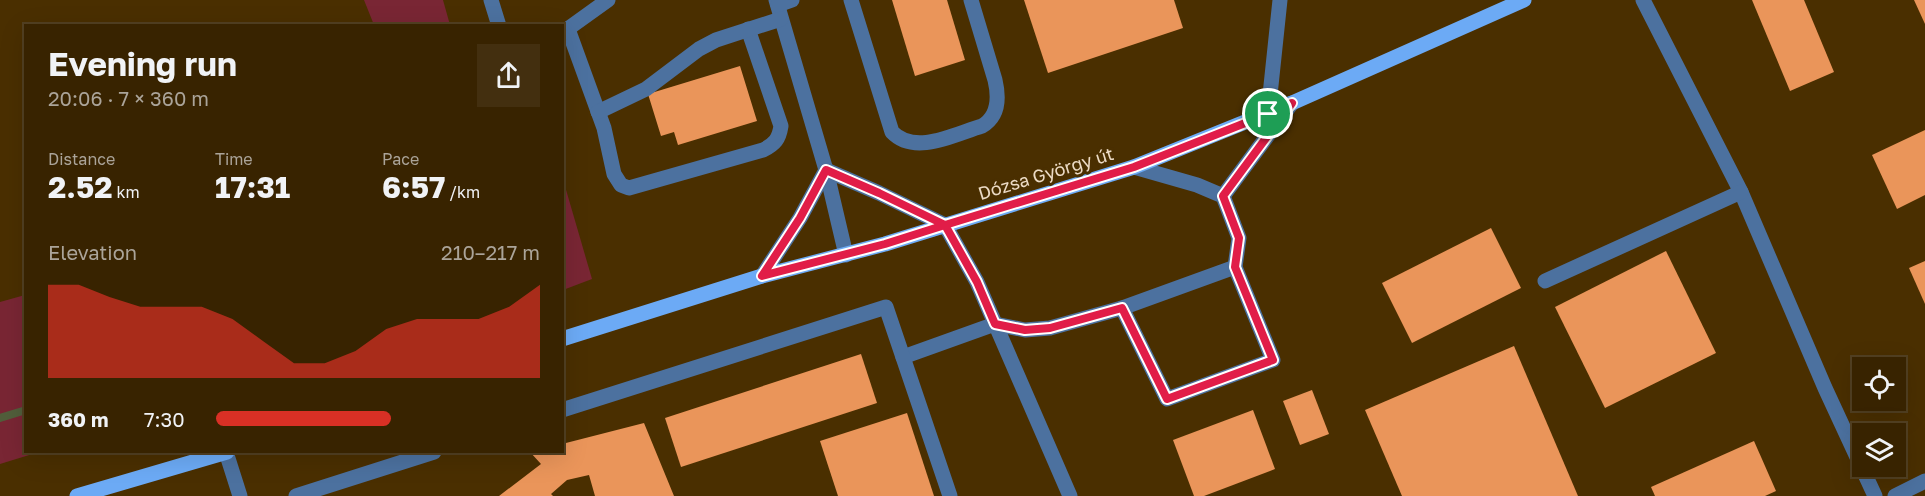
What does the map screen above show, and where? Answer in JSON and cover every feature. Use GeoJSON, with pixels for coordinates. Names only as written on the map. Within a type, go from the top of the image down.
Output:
{"type":"FeatureCollection","features":[{"type":"Feature","properties":{"kind":"main road","name":"Dózsa György út"},"geometry":{"type":"LineString","coordinates":[[564,338],[762,276],[846,255],[1134,167],[1268,114],[1524,0]]}},
{"type":"Feature","properties":{"kind":"main road"},"geometry":{"type":"LineString","coordinates":[[77,496],[224,453]]}},
{"type":"Feature","properties":{"kind":"street"},"geometry":{"type":"LineString","coordinates":[[490,0],[498,24]]}},
{"type":"Feature","properties":{"kind":"street"},"geometry":{"type":"LineString","coordinates":[[608,0],[565,31],[598,112],[614,174],[621,185],[629,188],[772,145],[780,137],[781,126],[748,29]]}},
{"type":"Feature","properties":{"kind":"street"},"geometry":{"type":"LineString","coordinates":[[851,0],[892,132],[899,140],[908,143],[927,142],[982,126],[992,118],[996,111],[998,91],[971,0]]}},
{"type":"Feature","properties":{"kind":"street"},"geometry":{"type":"LineString","coordinates":[[1268,114],[1280,0]]}},
{"type":"Feature","properties":{"kind":"street"},"geometry":{"type":"LineString","coordinates":[[1643,0],[1741,192],[1825,388],[1875,496]]}},
{"type":"Feature","properties":{"kind":"street"},"geometry":{"type":"LineString","coordinates":[[598,112],[646,90],[699,49],[716,40],[748,29],[782,6],[846,255]]}},
{"type":"Feature","properties":{"kind":"street"},"geometry":{"type":"LineString","coordinates":[[1223,196],[1292,103]]}},
{"type":"Feature","properties":{"kind":"street"},"geometry":{"type":"LineString","coordinates":[[1122,308],[1167,399],[1273,360],[1235,267],[1239,238],[1223,196],[1197,185],[1134,167]]}},
{"type":"Feature","properties":{"kind":"street"},"geometry":{"type":"LineString","coordinates":[[826,170],[945,225],[977,282],[1070,496]]}},
{"type":"Feature","properties":{"kind":"street"},"geometry":{"type":"LineString","coordinates":[[762,276],[800,218],[826,170]]}},
{"type":"Feature","properties":{"kind":"street"},"geometry":{"type":"LineString","coordinates":[[1545,280],[1741,192]]}},
{"type":"Feature","properties":{"kind":"street"},"geometry":{"type":"LineString","coordinates":[[903,357],[995,324],[1025,330],[1050,328],[1122,308],[1235,267]]}},
{"type":"Feature","properties":{"kind":"street"},"geometry":{"type":"LineString","coordinates":[[564,409],[886,307],[950,496]]}},
{"type":"Feature","properties":{"kind":"street"},"geometry":{"type":"LineString","coordinates":[[227,453],[240,496]]}},
{"type":"Feature","properties":{"kind":"street"},"geometry":{"type":"LineString","coordinates":[[296,496],[431,453]]}},
{"type":"Feature","properties":{"kind":"street"},"geometry":{"type":"LineString","coordinates":[[1895,496],[1925,481]]}},
{"type":"Feature","properties":{"kind":"shaded area"},"geometry":{"type":"Polygon","coordinates":[[[364,0],[443,0],[450,24],[374,24],[364,0]]]}},
{"type":"Feature","properties":{"kind":"shaded area"},"geometry":{"type":"Polygon","coordinates":[[[564,183],[592,279],[564,290],[564,183]]]}},
{"type":"Feature","properties":{"kind":"shaded area"},"geometry":{"type":"Polygon","coordinates":[[[24,295],[24,453],[36,453],[0,464],[0,302],[24,295]]]}},
{"type":"Feature","properties":{"kind":"building"},"geometry":{"type":"Polygon","coordinates":[[[892,0],[947,0],[965,60],[915,76],[892,0]]]}},
{"type":"Feature","properties":{"kind":"building"},"geometry":{"type":"Polygon","coordinates":[[[1024,0],[1174,0],[1183,28],[1048,73],[1024,0]]]}},
{"type":"Feature","properties":{"kind":"building"},"geometry":{"type":"Polygon","coordinates":[[[1752,0],[1804,0],[1834,72],[1790,91],[1752,0]]]}},
{"type":"Feature","properties":{"kind":"building"},"geometry":{"type":"Polygon","coordinates":[[[1914,0],[1925,0],[1925,24],[1914,0]]]}},
{"type":"Feature","properties":{"kind":"building"},"geometry":{"type":"Polygon","coordinates":[[[740,66],[757,121],[678,145],[674,132],[661,136],[648,94],[740,66]]]}},
{"type":"Feature","properties":{"kind":"building"},"geometry":{"type":"Polygon","coordinates":[[[1925,130],[1925,195],[1897,209],[1872,155],[1925,130]]]}},
{"type":"Feature","properties":{"kind":"building"},"geometry":{"type":"Polygon","coordinates":[[[1491,228],[1521,288],[1412,343],[1382,283],[1491,228]]]}},
{"type":"Feature","properties":{"kind":"building"},"geometry":{"type":"Polygon","coordinates":[[[1666,251],[1716,353],[1605,408],[1555,307],[1666,251]]]}},
{"type":"Feature","properties":{"kind":"building"},"geometry":{"type":"Polygon","coordinates":[[[1925,261],[1925,304],[1909,268],[1925,261]]]}},
{"type":"Feature","properties":{"kind":"building"},"geometry":{"type":"Polygon","coordinates":[[[1514,346],[1578,496],[1402,496],[1365,410],[1514,346]]]}},
{"type":"Feature","properties":{"kind":"building"},"geometry":{"type":"Polygon","coordinates":[[[861,354],[877,403],[681,467],[665,418],[861,354]]]}},
{"type":"Feature","properties":{"kind":"building"},"geometry":{"type":"Polygon","coordinates":[[[1312,390],[1329,434],[1300,445],[1283,401],[1312,390]]]}},
{"type":"Feature","properties":{"kind":"building"},"geometry":{"type":"Polygon","coordinates":[[[1253,410],[1275,469],[1204,496],[1194,496],[1173,440],[1253,410]]]}},
{"type":"Feature","properties":{"kind":"building"},"geometry":{"type":"Polygon","coordinates":[[[907,413],[934,496],[838,496],[820,441],[907,413]]]}},
{"type":"Feature","properties":{"kind":"building"},"geometry":{"type":"Polygon","coordinates":[[[644,423],[674,496],[595,496],[589,475],[567,480],[551,494],[553,496],[499,496],[541,464],[531,453],[564,453],[564,443],[644,423]]]}},
{"type":"Feature","properties":{"kind":"building"},"geometry":{"type":"Polygon","coordinates":[[[1754,441],[1776,491],[1765,496],[1655,496],[1651,487],[1754,441]]]}},
{"type":"Feature","properties":{"kind":"waterway"},"geometry":{"type":"LineString","coordinates":[[0,418],[24,411]]}},
{"type":"Feature","properties":{"kind":"route"},"geometry":{"type":"LineString","coordinates":[[1268,114],[1134,167],[945,225],[826,170],[800,218],[762,276],[846,255],[945,225],[977,282],[995,324],[1025,330],[1050,328],[1122,308],[1167,399],[1273,360],[1235,267],[1239,238],[1223,196],[1292,103],[1268,114]]}}]}
